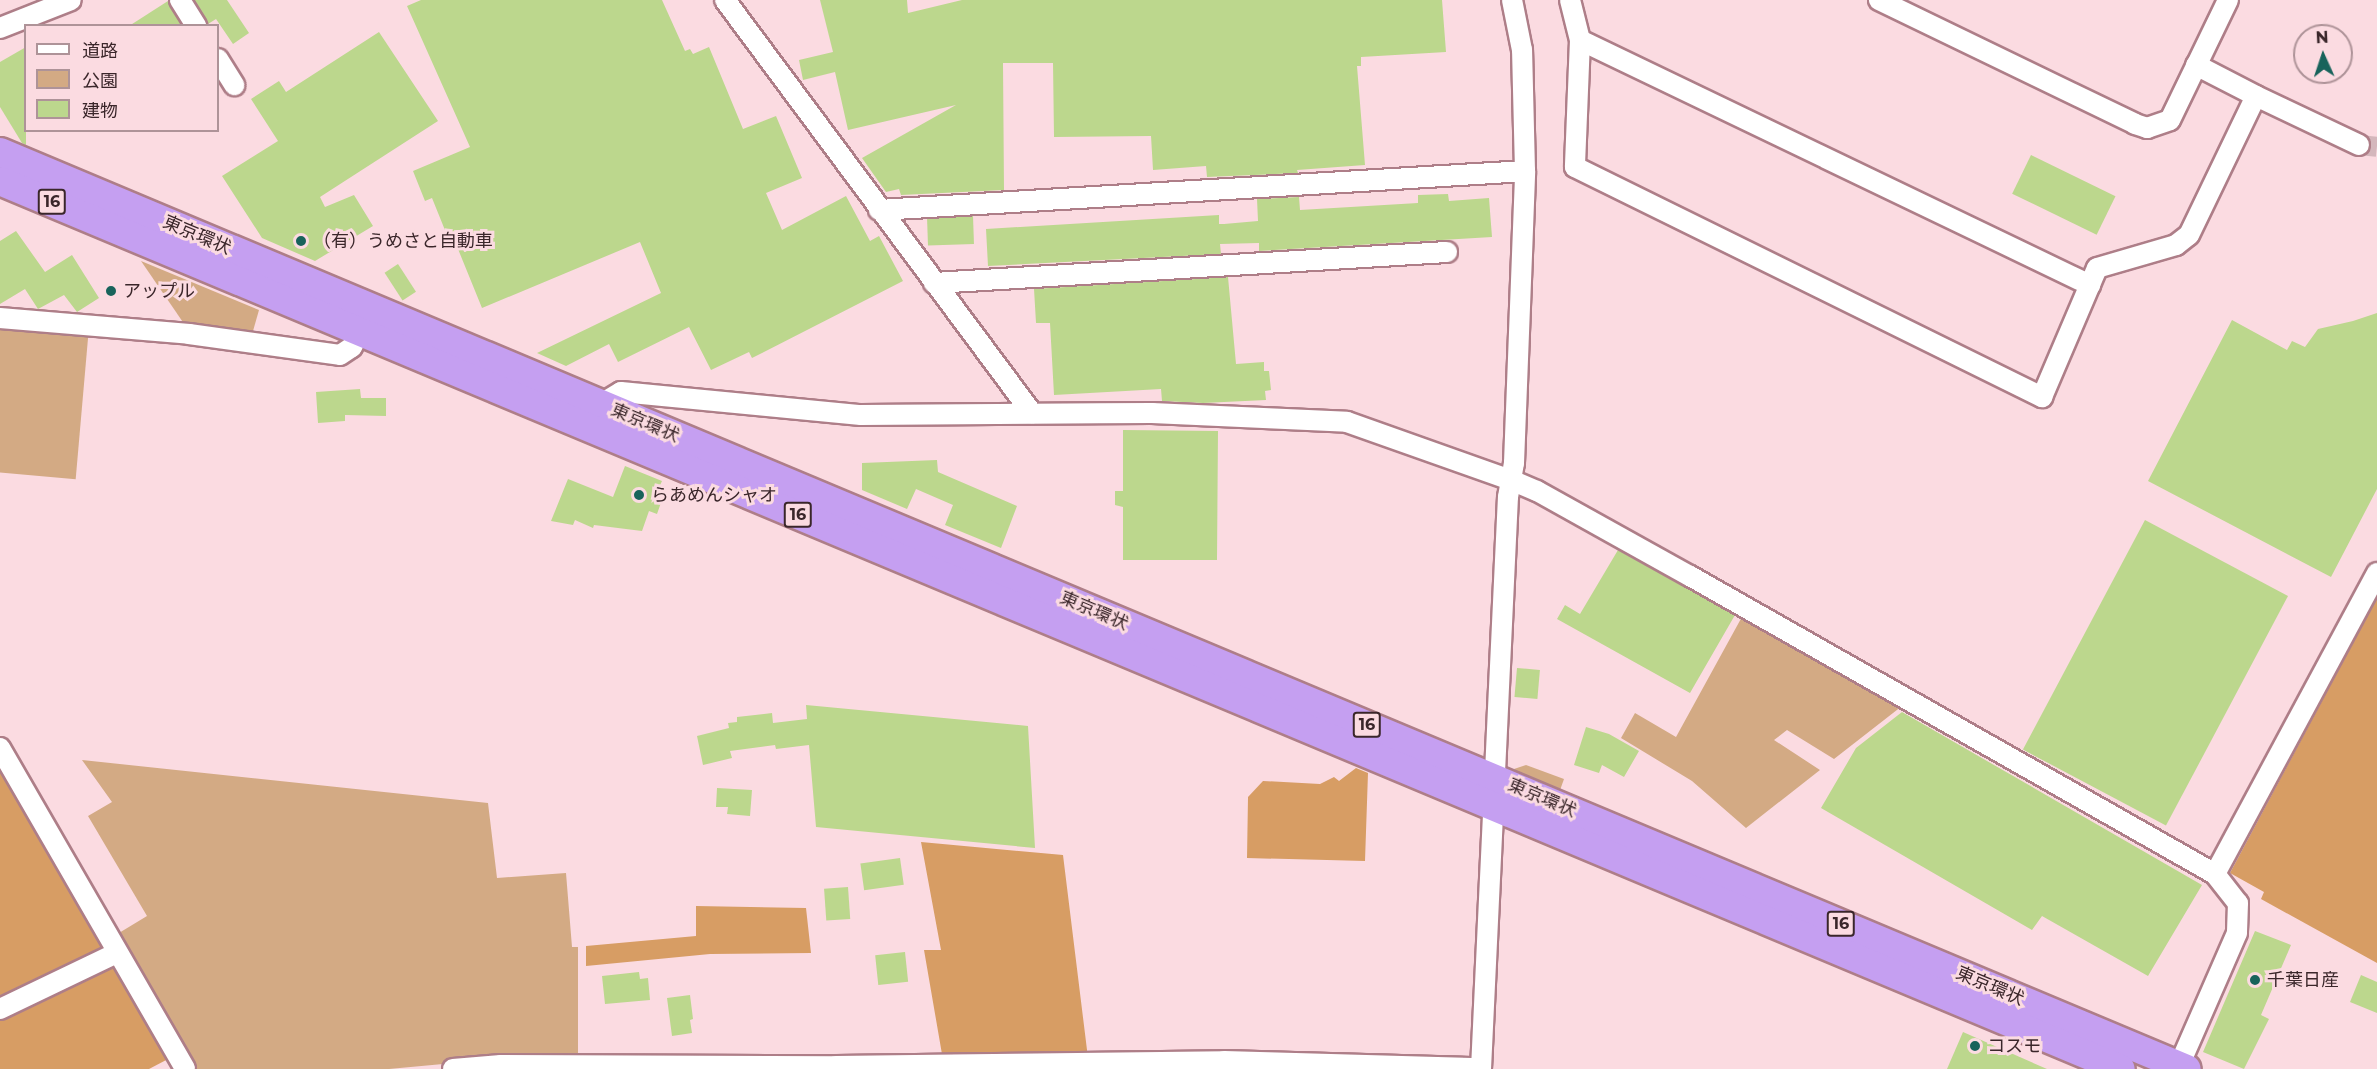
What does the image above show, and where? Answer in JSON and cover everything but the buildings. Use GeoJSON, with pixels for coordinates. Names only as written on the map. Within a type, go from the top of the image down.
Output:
{"type":"FeatureCollection","features":[{"type":"Feature","properties":{"kind":"highway","name":"東京環状"},"geometry":{"type":"LineString","coordinates":[[0,152],[365,319],[1494,792],[2183,1067]]}},
{"type":"Feature","properties":{"kind":"highway","name":"東京環状"},"geometry":{"type":"LineString","coordinates":[[0,181],[365,319],[601,404],[1494,792],[2121,1069]]}},
{"type":"Feature","properties":{"kind":"street"},"geometry":{"type":"LineString","coordinates":[[0,28],[70,0]]}},
{"type":"Feature","properties":{"kind":"street"},"geometry":{"type":"LineString","coordinates":[[180,0],[195,24]]}},
{"type":"Feature","properties":{"kind":"street"},"geometry":{"type":"LineString","coordinates":[[725,0],[1032,413]]}},
{"type":"Feature","properties":{"kind":"street"},"geometry":{"type":"LineString","coordinates":[[453,1069],[501,1065],[836,1066],[1224,1058],[1481,1069],[1525,171],[1522,51],[1512,0]]}},
{"type":"Feature","properties":{"kind":"street"},"geometry":{"type":"LineString","coordinates":[[1570,0],[1580,40],[1575,167],[2042,397],[2097,268],[2176,245],[2189,235],[2256,96]]}},
{"type":"Feature","properties":{"kind":"street"},"geometry":{"type":"LineString","coordinates":[[1879,0],[2134,124],[2147,128],[2170,120],[2228,0]]}},
{"type":"Feature","properties":{"kind":"street"},"geometry":{"type":"LineString","coordinates":[[1580,40],[2090,285]]}},
{"type":"Feature","properties":{"kind":"street"},"geometry":{"type":"LineString","coordinates":[[219,61],[234,85]]}},
{"type":"Feature","properties":{"kind":"street"},"geometry":{"type":"LineString","coordinates":[[2196,65],[2359,145]]}},
{"type":"Feature","properties":{"kind":"street"},"geometry":{"type":"LineString","coordinates":[[879,210],[1525,171]]}},
{"type":"Feature","properties":{"kind":"street"},"geometry":{"type":"LineString","coordinates":[[934,283],[1447,252]]}},
{"type":"Feature","properties":{"kind":"street"},"geometry":{"type":"LineString","coordinates":[[0,318],[189,334],[340,355],[351,350],[365,319]]}},
{"type":"Feature","properties":{"kind":"street"},"geometry":{"type":"LineString","coordinates":[[601,404],[621,392],[861,415],[1152,413],[1347,422],[1511,480],[1537,491],[1690,576],[2215,874],[2238,903],[2237,933],[2183,1067]]}},
{"type":"Feature","properties":{"kind":"street"},"geometry":{"type":"LineString","coordinates":[[2215,874],[2377,573]]}},
{"type":"Feature","properties":{"kind":"street"},"geometry":{"type":"LineString","coordinates":[[0,748],[184,1069]]}},
{"type":"Feature","properties":{"kind":"street"},"geometry":{"type":"LineString","coordinates":[[0,1009],[117,953]]}},
{"type":"Feature","properties":{"kind":"green space"},"geometry":{"type":"Polygon","coordinates":[[[141,261],[259,310],[251,338],[189,331],[141,261]]]}},
{"type":"Feature","properties":{"kind":"green space"},"geometry":{"type":"Polygon","coordinates":[[[0,323],[89,331],[76,479],[0,473],[0,323]]]}},
{"type":"Feature","properties":{"kind":"green space"},"geometry":{"type":"Polygon","coordinates":[[[1743,615],[1902,706],[1834,759],[1787,730],[1774,740],[1820,770],[1746,828],[1692,781],[1621,738],[1635,713],[1676,737],[1743,615]]]}},
{"type":"Feature","properties":{"kind":"green space"},"geometry":{"type":"Polygon","coordinates":[[[82,760],[488,803],[497,878],[566,873],[572,947],[578,947],[578,1058],[497,1059],[389,1069],[189,1069],[114,936],[147,916],[88,816],[112,802],[82,760]]]}},
{"type":"Feature","properties":{"kind":"green space"},"geometry":{"type":"Polygon","coordinates":[[[1526,765],[1564,779],[1559,793],[1519,776],[1514,769],[1526,765]]]}},
{"type":"Feature","properties":{"kind":"shaded area"},"geometry":{"type":"Polygon","coordinates":[[[2377,598],[2377,963],[2261,899],[2264,892],[2230,873],[2377,598]]]}},
{"type":"Feature","properties":{"kind":"shaded area"},"geometry":{"type":"Polygon","coordinates":[[[0,757],[111,952],[0,1004],[0,757]]]}},
{"type":"Feature","properties":{"kind":"shaded area"},"geometry":{"type":"Polygon","coordinates":[[[1356,768],[1368,773],[1365,861],[1247,858],[1248,797],[1263,781],[1320,784],[1334,777],[1339,781],[1356,768]]]}},
{"type":"Feature","properties":{"kind":"shaded area"},"geometry":{"type":"Polygon","coordinates":[[[921,842],[1063,855],[1088,1058],[943,1060],[924,950],[941,950],[921,842]]]}},
{"type":"Feature","properties":{"kind":"shaded area"},"geometry":{"type":"Polygon","coordinates":[[[696,906],[806,908],[811,953],[710,954],[586,966],[586,946],[696,936],[696,906]]]}},
{"type":"Feature","properties":{"kind":"shaded area"},"geometry":{"type":"Polygon","coordinates":[[[115,959],[170,1058],[149,1069],[0,1069],[0,1013],[115,959]]]}},
{"type":"Feature","properties":{"kind":"tunnel"},"geometry":{"type":"LineString","coordinates":[[2359,145],[2377,147]]}},
{"type":"Feature","properties":{"kind":"place","name":"（有）うめさと自動車"},"geometry":{"type":"Point","coordinates":[301,241]}},
{"type":"Feature","properties":{"kind":"place","name":"アップル"},"geometry":{"type":"Point","coordinates":[111,291]}},
{"type":"Feature","properties":{"kind":"place","name":"らあめんシャオ"},"geometry":{"type":"Point","coordinates":[639,495]}},
{"type":"Feature","properties":{"kind":"place","name":"千葉日産"},"geometry":{"type":"Point","coordinates":[2255,980]}},
{"type":"Feature","properties":{"kind":"place","name":"コスモ"},"geometry":{"type":"Point","coordinates":[1975,1046]}}]}
